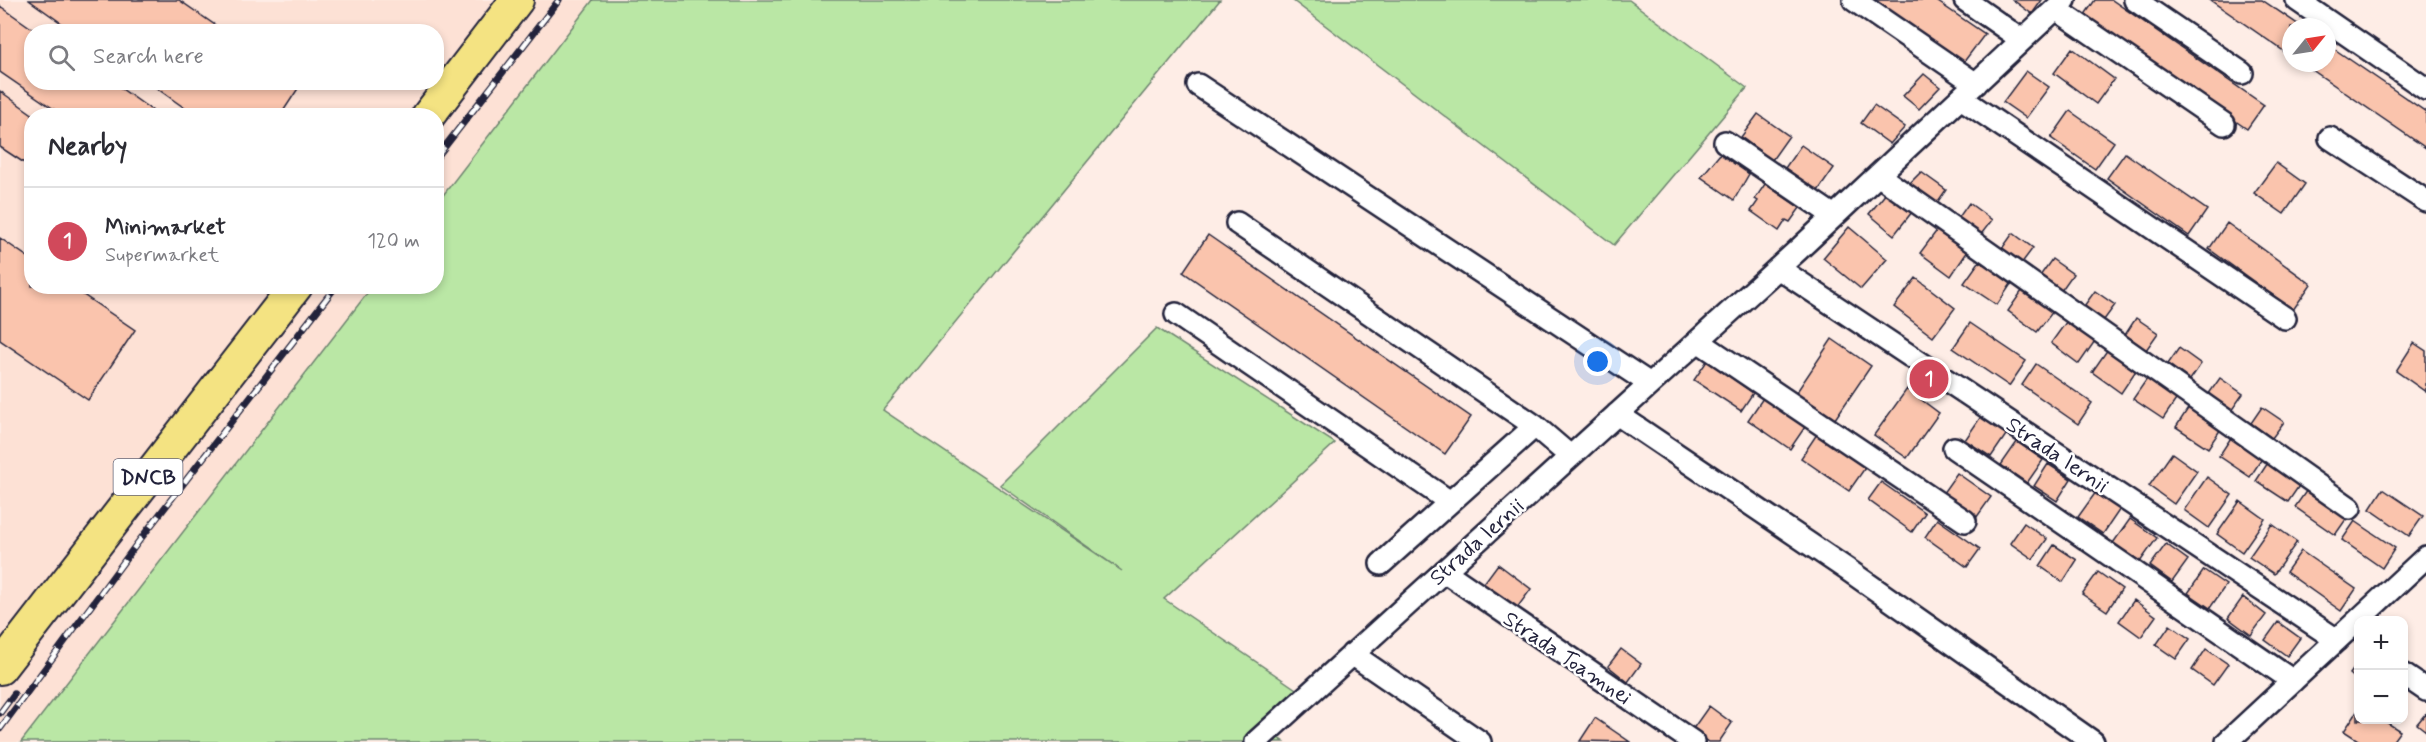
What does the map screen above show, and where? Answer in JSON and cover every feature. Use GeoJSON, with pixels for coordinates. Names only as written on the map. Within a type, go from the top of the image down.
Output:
{"type":"FeatureCollection","features":[{"type":"Feature","properties":{"kind":"main road"},"geometry":{"type":"LineString","coordinates":[[434,108],[517,0]]}},
{"type":"Feature","properties":{"kind":"main road","name":"DNCB"},"geometry":{"type":"LineString","coordinates":[[0,668],[291,294]]}},
{"type":"Feature","properties":{"kind":"street"},"geometry":{"type":"LineString","coordinates":[[1854,0],[1968,91],[2284,318]]}},
{"type":"Feature","properties":{"kind":"street"},"geometry":{"type":"LineString","coordinates":[[1965,0],[2022,40]]}},
{"type":"Feature","properties":{"kind":"street"},"geometry":{"type":"LineString","coordinates":[[2135,0],[2242,73]]}},
{"type":"Feature","properties":{"kind":"street"},"geometry":{"type":"LineString","coordinates":[[2297,0],[2426,89]]}},
{"type":"Feature","properties":{"kind":"street","name":"Strada Iernii"},"geometry":{"type":"LineString","coordinates":[[1256,742],[1778,268],[2060,5],[2224,124]]}},
{"type":"Feature","properties":{"kind":"street"},"geometry":{"type":"LineString","coordinates":[[1198,85],[1650,384]]}},
{"type":"Feature","properties":{"kind":"street"},"geometry":{"type":"LineString","coordinates":[[2330,138],[2426,201]]}},
{"type":"Feature","properties":{"kind":"street"},"geometry":{"type":"LineString","coordinates":[[1725,142],[1834,216]]}},
{"type":"Feature","properties":{"kind":"street"},"geometry":{"type":"LineString","coordinates":[[1878,175],[2350,508]]}},
{"type":"Feature","properties":{"kind":"street"},"geometry":{"type":"LineString","coordinates":[[1237,223],[1535,426],[1570,456]]}},
{"type":"Feature","properties":{"kind":"street","name":"Strada Iernii"},"geometry":{"type":"LineString","coordinates":[[1778,268],[2347,639]]}},
{"type":"Feature","properties":{"kind":"street"},"geometry":{"type":"LineString","coordinates":[[1176,314],[1450,502]]}},
{"type":"Feature","properties":{"kind":"street"},"geometry":{"type":"LineString","coordinates":[[1698,341],[1965,521]]}},
{"type":"Feature","properties":{"kind":"street"},"geometry":{"type":"LineString","coordinates":[[1617,414],[1848,570],[2093,742]]}},
{"type":"Feature","properties":{"kind":"street"},"geometry":{"type":"LineString","coordinates":[[1381,564],[1535,426]]}},
{"type":"Feature","properties":{"kind":"street"},"geometry":{"type":"LineString","coordinates":[[1954,448],[2293,681]]}},
{"type":"Feature","properties":{"kind":"street"},"geometry":{"type":"LineString","coordinates":[[2227,742],[2293,681],[2347,639],[2426,557]]}},
{"type":"Feature","properties":{"kind":"street","name":"Strada Toamnei"},"geometry":{"type":"LineString","coordinates":[[1443,571],[1693,742]]}},
{"type":"Feature","properties":{"kind":"street"},"geometry":{"type":"LineString","coordinates":[[1352,654],[1480,742]]}},
{"type":"Feature","properties":{"kind":"street"},"geometry":{"type":"LineString","coordinates":[[2408,678],[2426,690]]}},
{"type":"Feature","properties":{"kind":"shaded area"},"geometry":{"type":"Polygon","coordinates":[[[0,0],[593,0],[444,194],[444,108],[24,108],[24,294],[367,294],[21,742],[0,742],[0,0]]]}},
{"type":"Feature","properties":{"kind":"green space"},"geometry":{"type":"Polygon","coordinates":[[[593,0],[1220,0],[883,410],[1122,571],[1000,485],[1157,328],[1335,443],[1164,599],[1299,691],[1259,725],[1284,742],[21,742],[367,294],[444,294],[444,194],[593,0]]]}},
{"type":"Feature","properties":{"kind":"green space"},"geometry":{"type":"Polygon","coordinates":[[[1292,0],[1629,0],[1747,88],[1614,245],[1292,0]]]}},
{"type":"Feature","properties":{"kind":"building"},"geometry":{"type":"Polygon","coordinates":[[[29,0],[179,0],[214,24],[63,24],[29,0]]]}},
{"type":"Feature","properties":{"kind":"building"},"geometry":{"type":"Polygon","coordinates":[[[1871,0],[1935,0],[1985,34],[1963,63],[1871,0]]]}},
{"type":"Feature","properties":{"kind":"building"},"geometry":{"type":"Polygon","coordinates":[[[2013,0],[2042,0],[2032,14],[2013,0]]]}},
{"type":"Feature","properties":{"kind":"building"},"geometry":{"type":"Polygon","coordinates":[[[2095,0],[2112,0],[2264,105],[2247,129],[2084,16],[2095,0]]]}},
{"type":"Feature","properties":{"kind":"building"},"geometry":{"type":"Polygon","coordinates":[[[2210,0],[2262,0],[2289,18],[2282,18],[2282,50],[2210,0]]]}},
{"type":"Feature","properties":{"kind":"building"},"geometry":{"type":"Polygon","coordinates":[[[0,6],[26,24],[24,88],[0,72],[0,6]]]}},
{"type":"Feature","properties":{"kind":"building"},"geometry":{"type":"Polygon","coordinates":[[[2072,48],[2114,79],[2096,104],[2054,73],[2072,48]]]}},
{"type":"Feature","properties":{"kind":"building"},"geometry":{"type":"Polygon","coordinates":[[[2336,50],[2426,112],[2426,148],[2315,72],[2336,72],[2336,50]]]}},
{"type":"Feature","properties":{"kind":"building"},"geometry":{"type":"Polygon","coordinates":[[[2026,71],[2049,87],[2026,118],[2003,102],[2026,71]]]}},
{"type":"Feature","properties":{"kind":"building"},"geometry":{"type":"Polygon","coordinates":[[[1924,74],[1940,87],[1919,109],[1903,96],[1924,74]]]}},
{"type":"Feature","properties":{"kind":"building"},"geometry":{"type":"Polygon","coordinates":[[[26,90],[123,90],[149,108],[52,108],[26,90]]]}},
{"type":"Feature","properties":{"kind":"building"},"geometry":{"type":"Polygon","coordinates":[[[159,90],[297,90],[285,108],[185,108],[159,90]]]}},
{"type":"Feature","properties":{"kind":"building"},"geometry":{"type":"Polygon","coordinates":[[[0,91],[24,108],[24,163],[0,147],[0,91]]]}},
{"type":"Feature","properties":{"kind":"building"},"geometry":{"type":"Polygon","coordinates":[[[1874,105],[1905,127],[1890,144],[1861,123],[1874,105]]]}},
{"type":"Feature","properties":{"kind":"building"},"geometry":{"type":"Polygon","coordinates":[[[2070,111],[2114,142],[2095,169],[2051,138],[2070,111]]]}},
{"type":"Feature","properties":{"kind":"building"},"geometry":{"type":"Polygon","coordinates":[[[1758,114],[1789,136],[1772,160],[1741,137],[1758,114]]]}},
{"type":"Feature","properties":{"kind":"building"},"geometry":{"type":"Polygon","coordinates":[[[1801,145],[1834,168],[1818,191],[1785,168],[1801,145]]]}},
{"type":"Feature","properties":{"kind":"building"},"geometry":{"type":"Polygon","coordinates":[[[2125,153],[2207,210],[2189,236],[2107,178],[2125,153]]]}},
{"type":"Feature","properties":{"kind":"building"},"geometry":{"type":"Polygon","coordinates":[[[1720,154],[1749,174],[1734,200],[1701,177],[1720,154]]]}},
{"type":"Feature","properties":{"kind":"building"},"geometry":{"type":"Polygon","coordinates":[[[2276,163],[2305,184],[2284,214],[2254,193],[2276,163]]]}},
{"type":"Feature","properties":{"kind":"building"},"geometry":{"type":"Polygon","coordinates":[[[1921,172],[1946,190],[1934,207],[1906,187],[1921,172]]]}},
{"type":"Feature","properties":{"kind":"building"},"geometry":{"type":"Polygon","coordinates":[[[1765,184],[1800,208],[1790,222],[1786,220],[1779,231],[1751,211],[1758,201],[1755,199],[1765,184]]]}},
{"type":"Feature","properties":{"kind":"building"},"geometry":{"type":"Polygon","coordinates":[[[1887,192],[1912,212],[1894,235],[1869,214],[1887,192]]]}},
{"type":"Feature","properties":{"kind":"building"},"geometry":{"type":"Polygon","coordinates":[[[1969,203],[1992,220],[1979,237],[1957,220],[1969,203]]]}},
{"type":"Feature","properties":{"kind":"building"},"geometry":{"type":"Polygon","coordinates":[[[2227,223],[2311,284],[2293,310],[2209,249],[2227,223]]]}},
{"type":"Feature","properties":{"kind":"building"},"geometry":{"type":"Polygon","coordinates":[[[1849,227],[1887,259],[1861,289],[1823,258],[1849,227]]]}},
{"type":"Feature","properties":{"kind":"building"},"geometry":{"type":"Polygon","coordinates":[[[1938,229],[1968,251],[1951,276],[1920,253],[1938,229]]]}},
{"type":"Feature","properties":{"kind":"building"},"geometry":{"type":"Polygon","coordinates":[[[2013,233],[2033,248],[2021,264],[2001,250],[2013,233]]]}},
{"type":"Feature","properties":{"kind":"building"},"geometry":{"type":"Polygon","coordinates":[[[1208,235],[1471,417],[1445,454],[1183,272],[1208,235]]]}},
{"type":"Feature","properties":{"kind":"building"},"geometry":{"type":"Polygon","coordinates":[[[0,238],[24,254],[24,294],[82,294],[135,330],[88,400],[0,340],[0,238]]]}},
{"type":"Feature","properties":{"kind":"building"},"geometry":{"type":"Polygon","coordinates":[[[1981,259],[2013,281],[1997,305],[1964,283],[1981,259]]]}},
{"type":"Feature","properties":{"kind":"building"},"geometry":{"type":"Polygon","coordinates":[[[2052,259],[2073,274],[2061,291],[2040,276],[2052,259]]]}},
{"type":"Feature","properties":{"kind":"building"},"geometry":{"type":"Polygon","coordinates":[[[1916,278],[1955,308],[1933,337],[1894,307],[1916,278]]]}},
{"type":"Feature","properties":{"kind":"building"},"geometry":{"type":"Polygon","coordinates":[[[2024,288],[2054,310],[2037,332],[2008,311],[2024,288]]]}},
{"type":"Feature","properties":{"kind":"building"},"geometry":{"type":"Polygon","coordinates":[[[2095,291],[2115,305],[2104,320],[2084,306],[2095,291]]]}},
{"type":"Feature","properties":{"kind":"building"},"geometry":{"type":"Polygon","coordinates":[[[2069,318],[2097,338],[2079,364],[2051,343],[2069,318]]]}},
{"type":"Feature","properties":{"kind":"building"},"geometry":{"type":"Polygon","coordinates":[[[2136,318],[2158,333],[2146,350],[2125,335],[2136,318]]]}},
{"type":"Feature","properties":{"kind":"building"},"geometry":{"type":"Polygon","coordinates":[[[1970,323],[2026,361],[2009,386],[1953,348],[1970,323]]]}},
{"type":"Feature","properties":{"kind":"building"},"geometry":{"type":"Polygon","coordinates":[[[1832,339],[1871,366],[1835,419],[1796,393],[1832,339]]]}},
{"type":"Feature","properties":{"kind":"building"},"geometry":{"type":"Polygon","coordinates":[[[2414,343],[2426,351],[2426,392],[2396,371],[2414,343]]]}},
{"type":"Feature","properties":{"kind":"building"},"geometry":{"type":"Polygon","coordinates":[[[2179,348],[2201,364],[2190,380],[2168,364],[2179,348]]]}},
{"type":"Feature","properties":{"kind":"building"},"geometry":{"type":"Polygon","coordinates":[[[2108,349],[2137,369],[2121,393],[2092,372],[2108,349]]]}},
{"type":"Feature","properties":{"kind":"building"},"geometry":{"type":"Polygon","coordinates":[[[1707,361],[1753,393],[1741,411],[1694,380],[1707,361]]]}},
{"type":"Feature","properties":{"kind":"building"},"geometry":{"type":"Polygon","coordinates":[[[2036,364],[2092,403],[2078,424],[2022,385],[2036,364]]]}},
{"type":"Feature","properties":{"kind":"building"},"geometry":{"type":"Polygon","coordinates":[[[2149,376],[2178,397],[2163,419],[2133,399],[2149,376]]]}},
{"type":"Feature","properties":{"kind":"building"},"geometry":{"type":"Polygon","coordinates":[[[2220,378],[2243,394],[2231,411],[2208,395],[2220,378]]]}},
{"type":"Feature","properties":{"kind":"building"},"geometry":{"type":"Polygon","coordinates":[[[1907,389],[1939,413],[1907,458],[1874,435],[1907,389]]]}},
{"type":"Feature","properties":{"kind":"building"},"geometry":{"type":"Polygon","coordinates":[[[1763,398],[1805,427],[1790,449],[1748,420],[1763,398]]]}},
{"type":"Feature","properties":{"kind":"building"},"geometry":{"type":"Polygon","coordinates":[[[2191,404],[2223,426],[2208,448],[2176,427],[2191,404]]]}},
{"type":"Feature","properties":{"kind":"building"},"geometry":{"type":"Polygon","coordinates":[[[2262,407],[2284,422],[2272,438],[2251,423],[2262,407]]]}},
{"type":"Feature","properties":{"kind":"building"},"geometry":{"type":"Polygon","coordinates":[[[1982,415],[2008,432],[1991,457],[1965,440],[1982,415]]]}},
{"type":"Feature","properties":{"kind":"building"},"geometry":{"type":"Polygon","coordinates":[[[2234,433],[2265,454],[2250,477],[2219,456],[2234,433]]]}},
{"type":"Feature","properties":{"kind":"building"},"geometry":{"type":"Polygon","coordinates":[[[1817,434],[1865,468],[1849,491],[1801,458],[1817,434]]]}},
{"type":"Feature","properties":{"kind":"building"},"geometry":{"type":"Polygon","coordinates":[[[2017,442],[2043,460],[2027,483],[2001,465],[2017,442]]]}},
{"type":"Feature","properties":{"kind":"building"},"geometry":{"type":"Polygon","coordinates":[[[2172,453],[2197,471],[2174,504],[2149,486],[2172,453]]]}},
{"type":"Feature","properties":{"kind":"building"},"geometry":{"type":"Polygon","coordinates":[[[2271,458],[2303,480],[2288,502],[2256,481],[2271,458]]]}},
{"type":"Feature","properties":{"kind":"building"},"geometry":{"type":"Polygon","coordinates":[[[2048,464],[2071,479],[2057,501],[2034,486],[2048,464]]]}},
{"type":"Feature","properties":{"kind":"building"},"geometry":{"type":"Polygon","coordinates":[[[1957,473],[1991,497],[1974,521],[1940,497],[1957,473]]]}},
{"type":"Feature","properties":{"kind":"building"},"geometry":{"type":"Polygon","coordinates":[[[2207,477],[2232,495],[2209,528],[2184,510],[2207,477]]]}},
{"type":"Feature","properties":{"kind":"building"},"geometry":{"type":"Polygon","coordinates":[[[1881,482],[1925,513],[1912,532],[1868,500],[1881,482]]]}},
{"type":"Feature","properties":{"kind":"building"},"geometry":{"type":"Polygon","coordinates":[[[2309,487],[2349,515],[2335,535],[2295,507],[2309,487]]]}},
{"type":"Feature","properties":{"kind":"building"},"geometry":{"type":"Polygon","coordinates":[[[2383,489],[2423,516],[2409,536],[2370,509],[2383,489]]]}},
{"type":"Feature","properties":{"kind":"building"},"geometry":{"type":"Polygon","coordinates":[[[2096,492],[2120,509],[2103,534],[2078,517],[2096,492]]]}},
{"type":"Feature","properties":{"kind":"building"},"geometry":{"type":"Polygon","coordinates":[[[2240,501],[2265,519],[2242,552],[2217,534],[2240,501]]]}},
{"type":"Feature","properties":{"kind":"building"},"geometry":{"type":"Polygon","coordinates":[[[1937,519],[1980,549],[1967,567],[1925,537],[1937,519]]]}},
{"type":"Feature","properties":{"kind":"building"},"geometry":{"type":"Polygon","coordinates":[[[2130,519],[2157,538],[2140,562],[2113,543],[2130,519]]]}},
{"type":"Feature","properties":{"kind":"building"},"geometry":{"type":"Polygon","coordinates":[[[2355,521],[2395,548],[2382,568],[2342,540],[2355,521]]]}},
{"type":"Feature","properties":{"kind":"building"},"geometry":{"type":"Polygon","coordinates":[[[2024,523],[2047,539],[2033,559],[2010,543],[2024,523]]]}},
{"type":"Feature","properties":{"kind":"building"},"geometry":{"type":"Polygon","coordinates":[[[2272,524],[2297,542],[2274,574],[2249,557],[2272,524]]]}},
{"type":"Feature","properties":{"kind":"building"},"geometry":{"type":"Polygon","coordinates":[[[2166,544],[2188,560],[2172,582],[2150,566],[2166,544]]]}},
{"type":"Feature","properties":{"kind":"building"},"geometry":{"type":"Polygon","coordinates":[[[2054,545],[2077,560],[2063,582],[2040,566],[2054,545]]]}},
{"type":"Feature","properties":{"kind":"building"},"geometry":{"type":"Polygon","coordinates":[[[2301,551],[2356,589],[2341,611],[2286,572],[2301,551]]]}},
{"type":"Feature","properties":{"kind":"building"},"geometry":{"type":"Polygon","coordinates":[[[1498,564],[1531,589],[1514,612],[1481,587],[1498,564]]]}},
{"type":"Feature","properties":{"kind":"building"},"geometry":{"type":"Polygon","coordinates":[[[2204,570],[2226,585],[2210,608],[2188,593],[2204,570]]]}},
{"type":"Feature","properties":{"kind":"building"},"geometry":{"type":"Polygon","coordinates":[[[2098,572],[2122,589],[2107,611],[2082,594],[2098,572]]]}},
{"type":"Feature","properties":{"kind":"building"},"geometry":{"type":"Polygon","coordinates":[[[2243,597],[2266,615],[2251,635],[2228,618],[2243,597]]]}},
{"type":"Feature","properties":{"kind":"building"},"geometry":{"type":"Polygon","coordinates":[[[2134,600],[2156,616],[2141,637],[2119,621],[2134,600]]]}},
{"type":"Feature","properties":{"kind":"building"},"geometry":{"type":"Polygon","coordinates":[[[2278,622],[2300,638],[2287,656],[2265,640],[2278,622]]]}},
{"type":"Feature","properties":{"kind":"building"},"geometry":{"type":"Polygon","coordinates":[[[2170,625],[2190,639],[2176,659],[2156,645],[2170,625]]]}},
{"type":"Feature","properties":{"kind":"building"},"geometry":{"type":"Polygon","coordinates":[[[1621,649],[1641,664],[1628,682],[1608,666],[1621,649]]]}},
{"type":"Feature","properties":{"kind":"building"},"geometry":{"type":"Polygon","coordinates":[[[2206,649],[2228,664],[2213,685],[2192,670],[2206,649]]]}},
{"type":"Feature","properties":{"kind":"building"},"geometry":{"type":"Polygon","coordinates":[[[1709,706],[1732,723],[1719,742],[1708,742],[1692,730],[1709,706]]]}},
{"type":"Feature","properties":{"kind":"building"},"geometry":{"type":"Polygon","coordinates":[[[2426,713],[2426,731],[2417,724],[2426,713]]]}},
{"type":"Feature","properties":{"kind":"building"},"geometry":{"type":"Polygon","coordinates":[[[2354,716],[2354,724],[2389,724],[2400,731],[2392,742],[2361,742],[2344,731],[2354,716]]]}},
{"type":"Feature","properties":{"kind":"building"},"geometry":{"type":"Polygon","coordinates":[[[1595,718],[1630,742],[1580,741],[1595,718]]]}},
{"type":"Feature","properties":{"kind":"railway"},"geometry":{"type":"LineString","coordinates":[[444,148],[559,0]]}},
{"type":"Feature","properties":{"kind":"railway"},"geometry":{"type":"LineString","coordinates":[[0,729],[139,541],[330,294]]}},
{"type":"Feature","properties":{"kind":"railway"},"geometry":{"type":"LineString","coordinates":[[0,713],[14,694]]}},
{"type":"Feature","properties":{"kind":"place","name":"Minimarket"},"geometry":{"type":"Point","coordinates":[1929,379]}}]}
